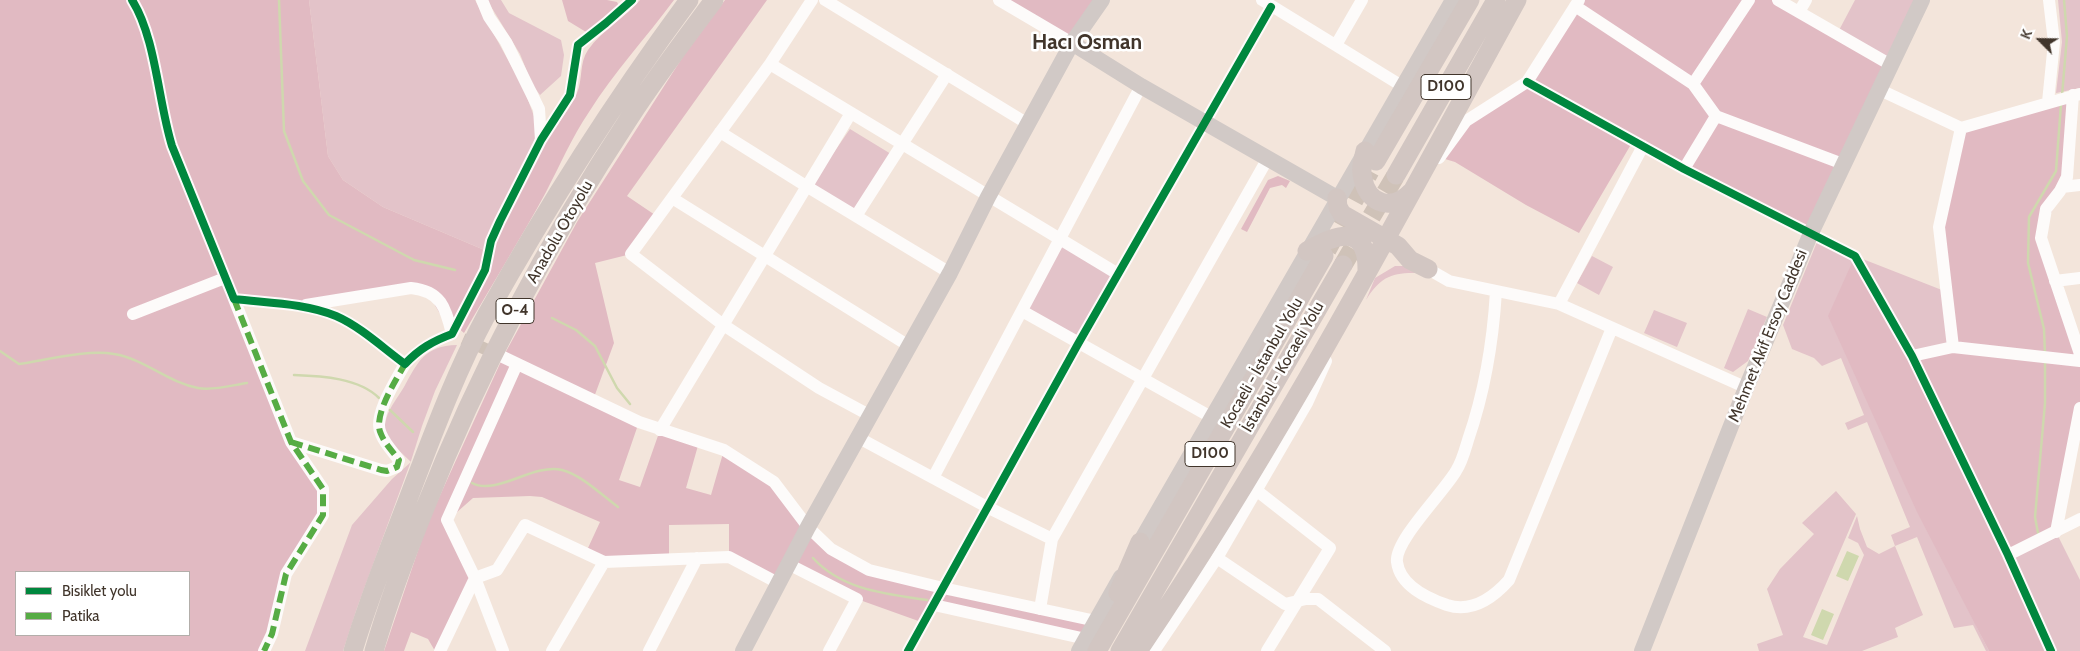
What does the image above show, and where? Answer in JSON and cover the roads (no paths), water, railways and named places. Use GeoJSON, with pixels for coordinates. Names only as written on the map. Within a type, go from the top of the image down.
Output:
{"type":"FeatureCollection","features":[{"type":"Feature","properties":{"kind":"highway","name":"Anadolu Otoyolu"},"geometry":{"type":"LineString","coordinates":[[353,651],[386,556],[425,454],[486,316],[570,173],[621,96],[689,0]]}},
{"type":"Feature","properties":{"kind":"highway","name":"Anadolu Otoyolu"},"geometry":{"type":"LineString","coordinates":[[374,651],[403,563],[442,465],[473,394],[510,320],[554,241],[630,116],[714,0]]}},
{"type":"Feature","properties":{"kind":"highway","name":"D100"},"geometry":{"type":"LineString","coordinates":[[1370,156],[1470,0]]}},
{"type":"Feature","properties":{"kind":"highway","name":"D100"},"geometry":{"type":"LineString","coordinates":[[1396,175],[1496,0]]}},
{"type":"Feature","properties":{"kind":"highway"},"geometry":{"type":"LineString","coordinates":[[1138,651],[1291,408],[1367,272],[1404,220],[1413,191],[1517,0]]}},
{"type":"Feature","properties":{"kind":"highway"},"geometry":{"type":"LineString","coordinates":[[1370,156],[1362,176],[1369,194],[1385,203],[1394,203],[1401,202],[1413,191]]}},
{"type":"Feature","properties":{"kind":"highway"},"geometry":{"type":"LineString","coordinates":[[1337,198],[1338,207],[1342,214],[1393,234],[1428,269]]}},
{"type":"Feature","properties":{"kind":"highway"},"geometry":{"type":"LineString","coordinates":[[1393,234],[1398,246],[1410,260]]}},
{"type":"Feature","properties":{"kind":"highway"},"geometry":{"type":"LineString","coordinates":[[1316,254],[1326,240],[1345,236],[1353,238],[1366,249],[1367,272]]}},
{"type":"Feature","properties":{"kind":"highway","name":"Kocaeli - İstanbul Yolu"},"geometry":{"type":"LineString","coordinates":[[1088,648],[1316,254]]}},
{"type":"Feature","properties":{"kind":"highway"},"geometry":{"type":"LineString","coordinates":[[1367,272],[1391,258],[1410,260],[1428,269]]}},
{"type":"Feature","properties":{"kind":"highway","name":"İstanbul - Kocaeli Yolu"},"geometry":{"type":"LineString","coordinates":[[1120,651],[1343,265]]}},
{"type":"Feature","properties":{"kind":"highway"},"geometry":{"type":"LineString","coordinates":[[1088,648],[1140,542]]}},
{"type":"Feature","properties":{"kind":"main road"},"geometry":{"type":"LineString","coordinates":[[743,651],[790,565],[808,527],[950,273],[988,197],[1072,43],[1102,0]]}},
{"type":"Feature","properties":{"kind":"main road"},"geometry":{"type":"LineString","coordinates":[[1088,648],[1096,621],[1140,542],[1212,418],[1316,254],[1337,198],[1370,156],[1402,86],[1453,0]]}},
{"type":"Feature","properties":{"kind":"main road","name":"Mehmet Akif Ersoy Caddesi"},"geometry":{"type":"LineString","coordinates":[[1642,651],[1746,388],[1811,233],[1922,0]]}},
{"type":"Feature","properties":{"kind":"main road"},"geometry":{"type":"LineString","coordinates":[[1072,43],[1141,86],[1337,198]]}},
{"type":"Feature","properties":{"kind":"street"},"geometry":{"type":"LineString","coordinates":[[132,0],[146,33],[165,123],[172,146],[291,442],[323,489],[323,514],[286,574],[272,634],[264,651]]}},
{"type":"Feature","properties":{"kind":"street"},"geometry":{"type":"LineString","coordinates":[[482,0],[489,17],[506,42],[536,103],[541,140]]}},
{"type":"Feature","properties":{"kind":"street"},"geometry":{"type":"LineString","coordinates":[[458,337],[485,270],[494,232],[541,140],[570,95],[578,45],[632,0]]}},
{"type":"Feature","properties":{"kind":"street"},"geometry":{"type":"LineString","coordinates":[[812,0],[770,64],[631,254],[722,324],[819,388],[870,416]]}},
{"type":"Feature","properties":{"kind":"street"},"geometry":{"type":"LineString","coordinates":[[825,0],[1028,124]]}},
{"type":"Feature","properties":{"kind":"street"},"geometry":{"type":"LineString","coordinates":[[999,0],[1072,43]]}},
{"type":"Feature","properties":{"kind":"street"},"geometry":{"type":"LineString","coordinates":[[1336,45],[1362,0]]}},
{"type":"Feature","properties":{"kind":"street"},"geometry":{"type":"LineString","coordinates":[[1693,84],[1749,0]]}},
{"type":"Feature","properties":{"kind":"street"},"geometry":{"type":"LineString","coordinates":[[1778,0],[1891,65]]}},
{"type":"Feature","properties":{"kind":"street"},"geometry":{"type":"LineString","coordinates":[[1799,12],[1806,0]]}},
{"type":"Feature","properties":{"kind":"street"},"geometry":{"type":"LineString","coordinates":[[2048,102],[2054,42],[2049,0]]}},
{"type":"Feature","properties":{"kind":"street"},"geometry":{"type":"LineString","coordinates":[[908,651],[1078,344],[1205,122],[1266,3],[1402,86]]}},
{"type":"Feature","properties":{"kind":"street"},"geometry":{"type":"LineString","coordinates":[[1413,191],[1466,120],[1527,82],[1577,3],[1693,84],[1716,116],[1843,164]]}},
{"type":"Feature","properties":{"kind":"street"},"geometry":{"type":"LineString","coordinates":[[770,64],[1118,274]]}},
{"type":"Feature","properties":{"kind":"street"},"geometry":{"type":"LineString","coordinates":[[856,216],[947,74]]}},
{"type":"Feature","properties":{"kind":"street"},"geometry":{"type":"LineString","coordinates":[[1527,82],[1684,169],[1855,256],[1912,356],[2008,554],[2051,651]]}},
{"type":"Feature","properties":{"kind":"street"},"geometry":{"type":"LineString","coordinates":[[933,478],[1141,86]]}},
{"type":"Feature","properties":{"kind":"street"},"geometry":{"type":"LineString","coordinates":[[1878,89],[1961,128],[2076,95],[2067,178],[2046,209],[2041,238],[2080,354]]}},
{"type":"Feature","properties":{"kind":"street"},"geometry":{"type":"LineString","coordinates":[[660,430],[850,113]]}},
{"type":"Feature","properties":{"kind":"street"},"geometry":{"type":"LineString","coordinates":[[1684,169],[1716,116]]}},
{"type":"Feature","properties":{"kind":"street"},"geometry":{"type":"LineString","coordinates":[[1954,347],[1939,227],[1961,128]]}},
{"type":"Feature","properties":{"kind":"street"},"geometry":{"type":"LineString","coordinates":[[720,132],[950,273]]}},
{"type":"Feature","properties":{"kind":"street"},"geometry":{"type":"LineString","coordinates":[[1559,304],[1643,146]]}},
{"type":"Feature","properties":{"kind":"street"},"geometry":{"type":"LineString","coordinates":[[1040,609],[1052,539],[1268,158]]}},
{"type":"Feature","properties":{"kind":"street"},"geometry":{"type":"LineString","coordinates":[[2062,187],[2080,185]]}},
{"type":"Feature","properties":{"kind":"street"},"geometry":{"type":"LineString","coordinates":[[672,198],[908,346]]}},
{"type":"Feature","properties":{"kind":"street"},"geometry":{"type":"LineString","coordinates":[[1428,269],[1449,281],[1559,304],[1746,388]]}},
{"type":"Feature","properties":{"kind":"street"},"geometry":{"type":"LineString","coordinates":[[133,314],[225,278]]}},
{"type":"Feature","properties":{"kind":"street"},"geometry":{"type":"LineString","coordinates":[[2055,281],[2080,278]]}},
{"type":"Feature","properties":{"kind":"street"},"geometry":{"type":"LineString","coordinates":[[295,306],[411,288],[420,289],[433,295],[440,302],[447,311],[458,337]]}},
{"type":"Feature","properties":{"kind":"street"},"geometry":{"type":"LineString","coordinates":[[1496,291],[1484,387],[1464,453],[1457,470],[1406,536],[1399,549],[1396,562],[1401,574],[1410,585],[1420,593],[1443,603],[1466,607],[1483,603],[1497,594],[1510,580],[1612,328]]}},
{"type":"Feature","properties":{"kind":"street"},"geometry":{"type":"LineString","coordinates":[[234,299],[295,306],[324,312],[344,320],[405,364]]}},
{"type":"Feature","properties":{"kind":"street"},"geometry":{"type":"LineString","coordinates":[[1154,651],[1217,558],[1308,403],[1348,305]]}},
{"type":"Feature","properties":{"kind":"street"},"geometry":{"type":"LineString","coordinates":[[1022,311],[1212,418]]}},
{"type":"Feature","properties":{"kind":"street"},"geometry":{"type":"LineString","coordinates":[[291,442],[381,470],[387,471],[396,467],[399,460],[382,436],[379,426],[386,399],[405,364],[422,348],[432,341],[458,337]]}},
{"type":"Feature","properties":{"kind":"street"},"geometry":{"type":"LineString","coordinates":[[1912,356],[1954,347],[2080,362]]}},
{"type":"Feature","properties":{"kind":"street"},"geometry":{"type":"LineString","coordinates":[[503,357],[639,422],[724,450],[774,482],[808,527],[831,549],[868,570],[1096,621]]}},
{"type":"Feature","properties":{"kind":"street"},"geometry":{"type":"LineString","coordinates":[[502,651],[475,578],[448,520],[517,364]]}},
{"type":"Feature","properties":{"kind":"street"},"geometry":{"type":"LineString","coordinates":[[2056,532],[2080,408]]}},
{"type":"Feature","properties":{"kind":"street"},"geometry":{"type":"LineString","coordinates":[[859,438],[987,507],[1052,539]]}},
{"type":"Feature","properties":{"kind":"street"},"geometry":{"type":"LineString","coordinates":[[1256,490],[1330,548],[1267,651]]}},
{"type":"Feature","properties":{"kind":"street"},"geometry":{"type":"LineString","coordinates":[[2008,554],[2080,519]]}},
{"type":"Feature","properties":{"kind":"street"},"geometry":{"type":"LineString","coordinates":[[440,651],[475,578],[497,570],[525,525],[604,562],[729,557],[780,584]]}},
{"type":"Feature","properties":{"kind":"street"},"geometry":{"type":"LineString","coordinates":[[649,651],[697,558]]}},
{"type":"Feature","properties":{"kind":"street"},"geometry":{"type":"LineString","coordinates":[[1217,558],[1285,604],[1306,599],[1318,599],[1385,651]]}},
{"type":"Feature","properties":{"kind":"street"},"geometry":{"type":"LineString","coordinates":[[552,651],[604,562]]}},
{"type":"Feature","properties":{"kind":"street"},"geometry":{"type":"LineString","coordinates":[[790,565],[857,600],[830,651]]}},
{"type":"Feature","properties":{"kind":"street"},"geometry":{"type":"LineString","coordinates":[[934,605],[1088,648]]}},
{"type":"Feature","properties":{"kind":"waterway"},"geometry":{"type":"LineString","coordinates":[[279,0],[284,131],[303,181],[329,215],[414,260],[455,270]]}},
{"type":"Feature","properties":{"kind":"waterway"},"geometry":{"type":"LineString","coordinates":[[2062,96],[2067,36],[2064,0]]}},
{"type":"Feature","properties":{"kind":"waterway"},"geometry":{"type":"LineString","coordinates":[[2045,354],[2044,329],[2028,263],[2029,217],[2056,171],[2061,104]]}},
{"type":"Feature","properties":{"kind":"waterway"},"geometry":{"type":"LineString","coordinates":[[552,318],[576,330],[595,346],[617,388],[630,404]]}},
{"type":"Feature","properties":{"kind":"waterway"},"geometry":{"type":"LineString","coordinates":[[0,351],[19,364],[80,354],[114,354],[136,361],[176,381],[198,388],[216,388],[247,383]]}},
{"type":"Feature","properties":{"kind":"waterway"},"geometry":{"type":"LineString","coordinates":[[2038,533],[2035,517],[2045,403],[2045,362]]}},
{"type":"Feature","properties":{"kind":"waterway"},"geometry":{"type":"LineString","coordinates":[[294,375],[328,377],[351,382],[371,391],[379,398]]}},
{"type":"Feature","properties":{"kind":"waterway"},"geometry":{"type":"LineString","coordinates":[[390,410],[413,432]]}},
{"type":"Feature","properties":{"kind":"waterway"},"geometry":{"type":"LineString","coordinates":[[472,483],[482,486],[493,485],[539,471],[562,470],[584,481],[618,507]]}},
{"type":"Feature","properties":{"kind":"waterway"},"geometry":{"type":"LineString","coordinates":[[813,558],[825,569],[851,584],[881,593],[927,600]]}},
{"type":"Feature","properties":{"kind":"tunnel"},"geometry":{"type":"LineString","coordinates":[[1327,250],[1370,171]]}},
{"type":"Feature","properties":{"kind":"tunnel"},"geometry":{"type":"LineString","coordinates":[[1343,265],[1396,175]]}},
{"type":"Feature","properties":{"kind":"tunnel"},"geometry":{"type":"LineString","coordinates":[[463,339],[501,356]]}},
{"type":"Feature","properties":{"kind":"district","name":"Hacı Osman"},"geometry":{"type":"Point","coordinates":[1087,43]}}]}
